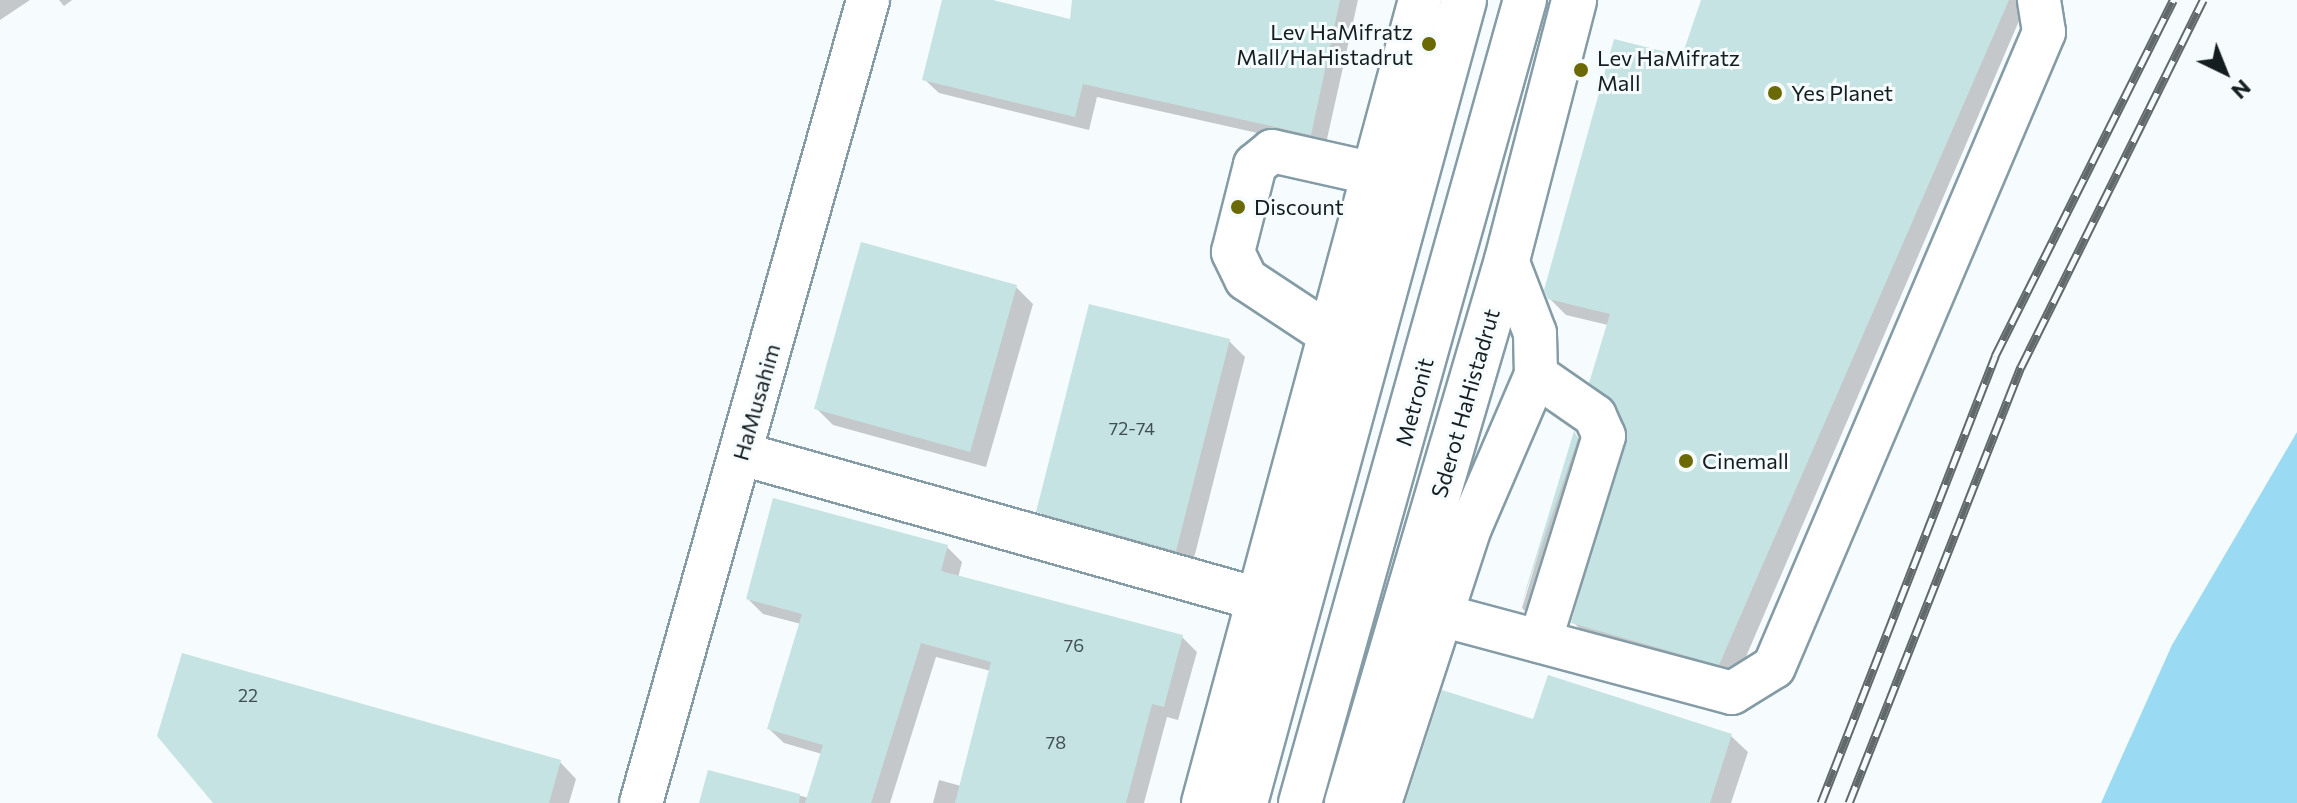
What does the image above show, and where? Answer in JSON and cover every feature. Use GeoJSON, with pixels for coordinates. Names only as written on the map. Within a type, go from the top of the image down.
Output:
{"type":"FeatureCollection","features":[{"type":"Feature","properties":{"kind":"highway"},"geometry":{"type":"LineString","coordinates":[[1245,803],[1325,521],[1464,0]]}},
{"type":"Feature","properties":{"kind":"highway","name":"Sderot HaHistadrut"},"geometry":{"type":"LineString","coordinates":[[1347,803],[1507,260],[1574,0]]}},
{"type":"Feature","properties":{"kind":"street","name":"HaMusahim"},"geometry":{"type":"LineString","coordinates":[[641,803],[868,0]]}},
{"type":"Feature","properties":{"kind":"street"},"geometry":{"type":"LineString","coordinates":[[1203,803],[1277,542],[1420,0]]}},
{"type":"Feature","properties":{"kind":"street","name":"Metronit"},"geometry":{"type":"LineString","coordinates":[[1300,803],[1525,0]]}},
{"type":"Feature","properties":{"kind":"street"},"geometry":{"type":"LineString","coordinates":[[1441,615],[1732,693],[1774,667],[2044,32],[2039,0]]}},
{"type":"Feature","properties":{"kind":"street"},"geometry":{"type":"LineString","coordinates":[[1332,336],[1246,279],[1233,252],[1255,165],[1272,151],[1374,174]]}},
{"type":"Feature","properties":{"kind":"street"},"geometry":{"type":"LineString","coordinates":[[1380,803],[1441,615],[1536,375],[1535,333],[1507,260]]}},
{"type":"Feature","properties":{"kind":"street"},"geometry":{"type":"LineString","coordinates":[[1536,375],[1595,416],[1604,436],[1540,641]]}},
{"type":"Feature","properties":{"kind":"street"},"geometry":{"type":"LineString","coordinates":[[742,454],[1261,600]]}},
{"type":"Feature","properties":{"kind":"street"},"geometry":{"type":"LineString","coordinates":[[1277,542],[1325,521]]}},
{"type":"Feature","properties":{"kind":"shaded area"},"geometry":{"type":"Polygon","coordinates":[[[2297,432],[2297,803],[2101,803],[2172,645],[2297,432]]]}},
{"type":"Feature","properties":{"kind":"building"},"geometry":{"type":"Polygon","coordinates":[[[942,0],[993,0],[1070,19],[1072,0],[1340,0],[1311,135],[1083,84],[1075,117],[922,80],[942,0]]]}},
{"type":"Feature","properties":{"kind":"building","name":"Cinemall"},"geometry":{"type":"Polygon","coordinates":[[[1701,0],[2009,0],[1719,665],[1571,623],[1626,427],[1609,397],[1589,383],[1610,314],[1548,299],[1544,290],[1614,39],[1682,56],[1701,0]]]}},
{"type":"Feature","properties":{"kind":"building"},"geometry":{"type":"Polygon","coordinates":[[[861,242],[1017,285],[970,452],[814,409],[861,242]]]}},
{"type":"Feature","properties":{"kind":"building"},"geometry":{"type":"Polygon","coordinates":[[[1089,304],[1230,339],[1176,551],[1036,512],[1089,304]]]}},
{"type":"Feature","properties":{"kind":"building"},"geometry":{"type":"Polygon","coordinates":[[[1574,431],[1578,438],[1520,609],[1574,431]]]}},
{"type":"Feature","properties":{"kind":"building"},"geometry":{"type":"Polygon","coordinates":[[[773,498],[948,545],[941,571],[1183,635],[1164,707],[1152,704],[1126,803],[955,803],[991,662],[921,643],[871,803],[805,803],[823,745],[767,729],[802,614],[746,599],[773,498]]]}},
{"type":"Feature","properties":{"kind":"building"},"geometry":{"type":"Polygon","coordinates":[[[182,653],[561,760],[549,803],[213,803],[157,736],[182,653]]]}},
{"type":"Feature","properties":{"kind":"building"},"geometry":{"type":"Polygon","coordinates":[[[1548,675],[1732,734],[1710,803],[1405,803],[1442,690],[1533,719],[1548,675]]]}},
{"type":"Feature","properties":{"kind":"building"},"geometry":{"type":"Polygon","coordinates":[[[708,770],[800,794],[799,803],[699,803],[708,770]]]}},
{"type":"Feature","properties":{"kind":"railway"},"geometry":{"type":"LineString","coordinates":[[1821,803],[1995,356],[2173,0]]}},
{"type":"Feature","properties":{"kind":"railway"},"geometry":{"type":"LineString","coordinates":[[1849,803],[2021,367],[2203,0]]}},
{"type":"Feature","properties":{"kind":"place","name":"Lev HaMifratz Mall/HaHistadrut"},"geometry":{"type":"Point","coordinates":[1429,44]}},
{"type":"Feature","properties":{"kind":"place","name":"Lev HaMifratz Mall"},"geometry":{"type":"Point","coordinates":[1581,70]}},
{"type":"Feature","properties":{"kind":"place","name":"Yes Planet"},"geometry":{"type":"Point","coordinates":[1775,93]}},
{"type":"Feature","properties":{"kind":"place","name":"Discount"},"geometry":{"type":"Point","coordinates":[1238,207]}},
{"type":"Feature","properties":{"kind":"place","name":"Cinemall"},"geometry":{"type":"Point","coordinates":[1686,461]}}]}
